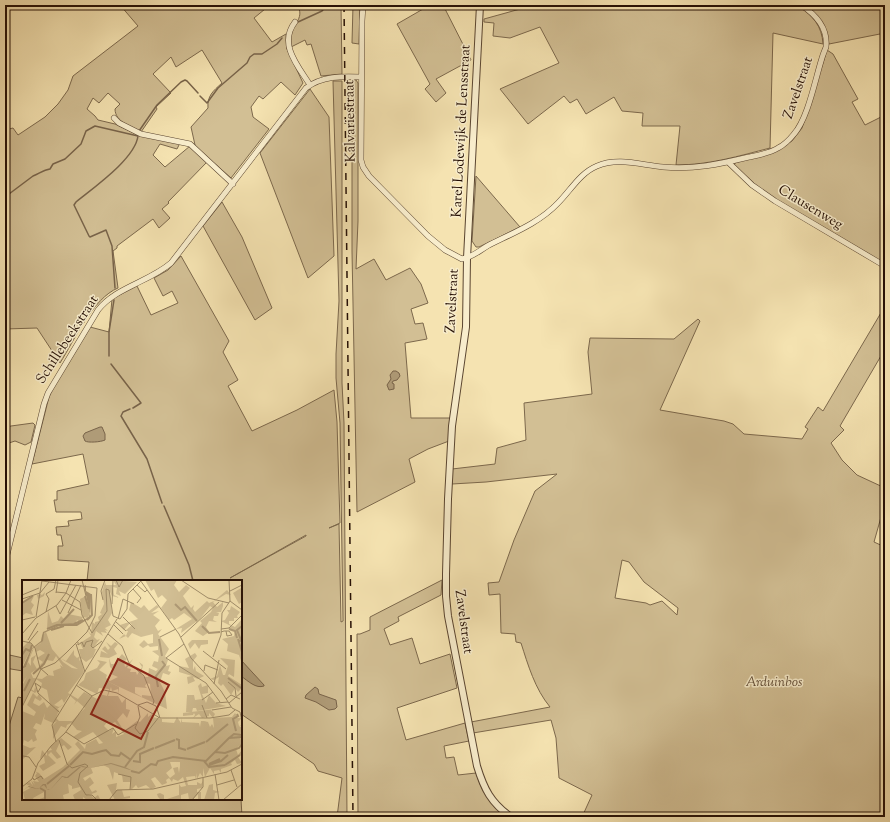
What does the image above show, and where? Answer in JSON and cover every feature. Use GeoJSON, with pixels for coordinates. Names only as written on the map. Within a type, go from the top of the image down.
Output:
{"type":"FeatureCollection","features":[{"type":"Feature","properties":{"kind":"street","name":"Kalvariestraat"},"geometry":{"type":"LineString","coordinates":[[363,5],[361,77],[361,160],[363,167],[381,188],[437,244],[462,259],[467,258]]}},
{"type":"Feature","properties":{"kind":"street","name":"Karel Lodewijk de Lensstraat"},"geometry":{"type":"LineString","coordinates":[[467,258],[480,5]]}},
{"type":"Feature","properties":{"kind":"street","name":"Zavelstraat"},"geometry":{"type":"LineString","coordinates":[[511,817],[492,800],[483,784],[477,766],[448,616],[446,596],[448,499],[452,426],[466,327],[467,258],[545,215],[588,170],[604,163],[616,161],[683,168],[702,167],[728,162],[777,148],[794,135],[802,123],[826,46],[821,24],[811,11],[801,5]]}},
{"type":"Feature","properties":{"kind":"street"},"geometry":{"type":"LineString","coordinates":[[295,22],[290,29],[288,37],[289,48],[291,54],[310,85]]}},
{"type":"Feature","properties":{"kind":"street","name":"Schillebeekstraat"},"geometry":{"type":"LineString","coordinates":[[5,563],[44,404],[52,384],[98,310],[105,301],[112,296],[156,274],[171,263],[306,88],[321,80],[330,78],[361,77]]}},
{"type":"Feature","properties":{"kind":"street"},"geometry":{"type":"LineString","coordinates":[[114,118],[119,123],[141,134],[190,144],[233,184]]}},
{"type":"Feature","properties":{"kind":"street","name":"Clausenweg"},"geometry":{"type":"LineString","coordinates":[[728,162],[752,185],[775,201],[885,266]]}},
{"type":"Feature","properties":{"kind":"green space"},"geometry":{"type":"Polygon","coordinates":[[[120,5],[270,5],[254,18],[272,42],[286,34],[287,49],[303,83],[295,95],[281,82],[263,99],[259,96],[251,107],[253,117],[269,129],[231,178],[195,145],[191,127],[208,108],[208,100],[211,94],[222,83],[202,50],[176,67],[171,57],[153,74],[171,93],[156,107],[157,109],[141,132],[121,121],[116,114],[115,109],[120,104],[108,93],[99,103],[93,98],[87,109],[98,120],[115,124],[138,135],[180,143],[177,149],[160,144],[153,155],[165,167],[190,146],[207,162],[162,209],[170,218],[159,228],[153,219],[117,246],[117,248],[113,251],[118,288],[109,293],[92,310],[60,363],[37,328],[5,329],[5,130],[13,128],[18,135],[45,117],[58,104],[68,90],[73,76],[138,26],[120,5]]]}},
{"type":"Feature","properties":{"kind":"green space"},"geometry":{"type":"Polygon","coordinates":[[[297,5],[341,5],[342,74],[321,76],[311,44],[307,45],[305,40],[291,47],[292,30],[300,13],[297,5]]]}},
{"type":"Feature","properties":{"kind":"green space"},"geometry":{"type":"Polygon","coordinates":[[[353,5],[360,5],[359,44],[352,43],[353,5]]]}},
{"type":"Feature","properties":{"kind":"green space"},"geometry":{"type":"Polygon","coordinates":[[[430,5],[443,5],[471,60],[436,79],[446,93],[436,102],[425,89],[430,84],[397,24],[430,5]]]}},
{"type":"Feature","properties":{"kind":"green space"},"geometry":{"type":"Polygon","coordinates":[[[531,5],[798,5],[816,22],[821,32],[823,44],[773,33],[770,148],[712,162],[676,165],[680,126],[642,126],[643,113],[622,111],[614,97],[586,114],[577,99],[570,103],[564,96],[528,124],[500,89],[559,63],[540,27],[510,38],[493,36],[494,23],[484,22],[484,19],[531,5]]]}},
{"type":"Feature","properties":{"kind":"green space"},"geometry":{"type":"Polygon","coordinates":[[[805,5],[885,5],[885,33],[829,44],[825,31],[818,17],[805,5]]]}},
{"type":"Feature","properties":{"kind":"green space"},"geometry":{"type":"Polygon","coordinates":[[[827,50],[833,54],[858,99],[852,102],[865,125],[885,115],[885,264],[775,200],[734,165],[735,163],[778,149],[792,141],[802,128],[827,50]]]}},
{"type":"Feature","properties":{"kind":"green space"},"geometry":{"type":"Polygon","coordinates":[[[352,80],[356,80],[358,83],[358,221],[356,269],[374,259],[386,280],[410,268],[421,284],[428,303],[411,309],[415,324],[423,323],[427,339],[405,343],[411,418],[450,418],[449,441],[428,449],[409,459],[415,482],[357,512],[352,251],[352,80]]]}},
{"type":"Feature","properties":{"kind":"green space"},"geometry":{"type":"Polygon","coordinates":[[[333,81],[342,81],[342,383],[344,423],[347,817],[337,817],[342,778],[318,771],[314,764],[242,715],[242,580],[87,580],[89,562],[58,560],[58,546],[63,546],[61,535],[57,535],[56,527],[69,526],[68,521],[82,519],[81,512],[56,512],[54,500],[57,500],[57,491],[89,484],[83,454],[32,464],[49,397],[55,384],[90,327],[109,332],[112,299],[137,286],[151,315],[178,303],[172,291],[163,296],[154,278],[168,270],[181,256],[229,341],[223,352],[238,380],[228,386],[252,431],[297,410],[334,390],[337,422],[340,523],[329,528],[339,524],[341,622],[343,621],[340,423],[336,378],[339,301],[333,81]],[[306,535],[230,578],[306,536],[306,535]]]}},
{"type":"Feature","properties":{"kind":"green space"},"geometry":{"type":"Polygon","coordinates":[[[310,89],[329,117],[334,256],[308,278],[260,153],[310,89]]]}},
{"type":"Feature","properties":{"kind":"green space"},"geometry":{"type":"Polygon","coordinates":[[[476,176],[520,227],[479,247],[476,247],[472,241],[476,176]]]}},
{"type":"Feature","properties":{"kind":"green space"},"geometry":{"type":"Polygon","coordinates":[[[222,202],[242,237],[272,308],[255,320],[203,226],[222,202]]]}},
{"type":"Feature","properties":{"kind":"green space","name":"Arduinbos"},"geometry":{"type":"Polygon","coordinates":[[[885,306],[885,349],[840,426],[844,430],[831,443],[842,460],[857,475],[885,488],[885,503],[874,542],[885,547],[885,817],[582,817],[592,795],[559,778],[556,738],[551,720],[473,733],[471,722],[550,707],[536,685],[521,643],[516,642],[515,634],[501,633],[500,594],[489,595],[488,583],[499,582],[514,540],[535,491],[557,474],[486,482],[452,484],[452,469],[495,464],[497,448],[526,440],[524,403],[592,394],[588,352],[590,338],[674,339],[698,319],[700,321],[660,410],[724,421],[733,424],[744,434],[802,439],[808,429],[805,427],[818,407],[823,411],[885,306]],[[622,560],[615,598],[650,605],[662,601],[677,615],[678,608],[644,582],[629,562],[622,560]]]}},
{"type":"Feature","properties":{"kind":"green space"},"geometry":{"type":"Polygon","coordinates":[[[33,423],[35,425],[31,442],[25,445],[15,441],[9,443],[8,449],[5,451],[5,428],[33,423]]]}},
{"type":"Feature","properties":{"kind":"green space"},"geometry":{"type":"Polygon","coordinates":[[[442,580],[441,595],[398,617],[399,621],[384,629],[390,645],[412,638],[420,664],[450,654],[457,688],[397,708],[406,740],[465,723],[469,741],[444,746],[446,758],[454,757],[458,775],[476,773],[486,796],[503,815],[503,817],[358,817],[357,634],[370,630],[370,617],[442,580]]]}},
{"type":"Feature","properties":{"kind":"green space"},"geometry":{"type":"Polygon","coordinates":[[[5,654],[22,658],[22,671],[5,668],[5,654]]]}},
{"type":"Feature","properties":{"kind":"green space"},"geometry":{"type":"Polygon","coordinates":[[[18,697],[22,698],[22,800],[241,800],[242,817],[11,817],[5,815],[5,725],[9,726],[18,697]]]}},
{"type":"Feature","properties":{"kind":"shaded area"},"geometry":{"type":"Polygon","coordinates":[[[393,371],[399,373],[400,376],[392,383],[394,384],[394,389],[389,390],[387,385],[391,379],[390,375],[393,371]]]}},
{"type":"Feature","properties":{"kind":"shaded area"},"geometry":{"type":"Polygon","coordinates":[[[102,427],[105,434],[105,440],[95,442],[85,441],[83,436],[85,433],[102,427]]]}},
{"type":"Feature","properties":{"kind":"shaded area"},"geometry":{"type":"Polygon","coordinates":[[[242,661],[264,686],[261,687],[249,682],[242,677],[242,661]]]}},
{"type":"Feature","properties":{"kind":"shaded area"},"geometry":{"type":"Polygon","coordinates":[[[315,687],[318,689],[319,694],[336,700],[337,707],[335,709],[329,710],[316,702],[305,698],[306,695],[315,687]]]}},
{"type":"Feature","properties":{"kind":"waterway"},"geometry":{"type":"LineString","coordinates":[[298,22],[322,11],[327,5]]}},
{"type":"Feature","properties":{"kind":"waterway"},"geometry":{"type":"LineString","coordinates":[[200,96],[207,103],[218,88],[247,63],[250,57],[254,54],[262,54],[277,44],[282,38]]}},
{"type":"Feature","properties":{"kind":"waterway"},"geometry":{"type":"LineString","coordinates":[[139,131],[157,105],[181,82],[185,80],[187,81],[198,93]]}},
{"type":"Feature","properties":{"kind":"waterway"},"geometry":{"type":"LineString","coordinates":[[5,197],[33,176],[50,169],[53,164],[65,159],[81,144],[86,131],[95,126],[138,136]]}},
{"type":"Feature","properties":{"kind":"waterway"},"geometry":{"type":"LineString","coordinates":[[115,288],[112,246],[106,230],[90,237],[74,205],[122,163],[135,145],[138,136]]}},
{"type":"Feature","properties":{"kind":"waterway"},"geometry":{"type":"LineString","coordinates":[[109,356],[109,332],[114,300]]}},
{"type":"Feature","properties":{"kind":"waterway"},"geometry":{"type":"LineString","coordinates":[[111,364],[141,403],[133,408]]}},
{"type":"Feature","properties":{"kind":"waterway"},"geometry":{"type":"LineString","coordinates":[[130,409],[123,412],[121,416],[147,459],[162,503]]}},
{"type":"Feature","properties":{"kind":"waterway"},"geometry":{"type":"LineString","coordinates":[[164,506],[189,565],[193,580]]}},
{"type":"Feature","properties":{"kind":"railway"},"geometry":{"type":"LineString","coordinates":[[344,5],[353,817]]}}]}
